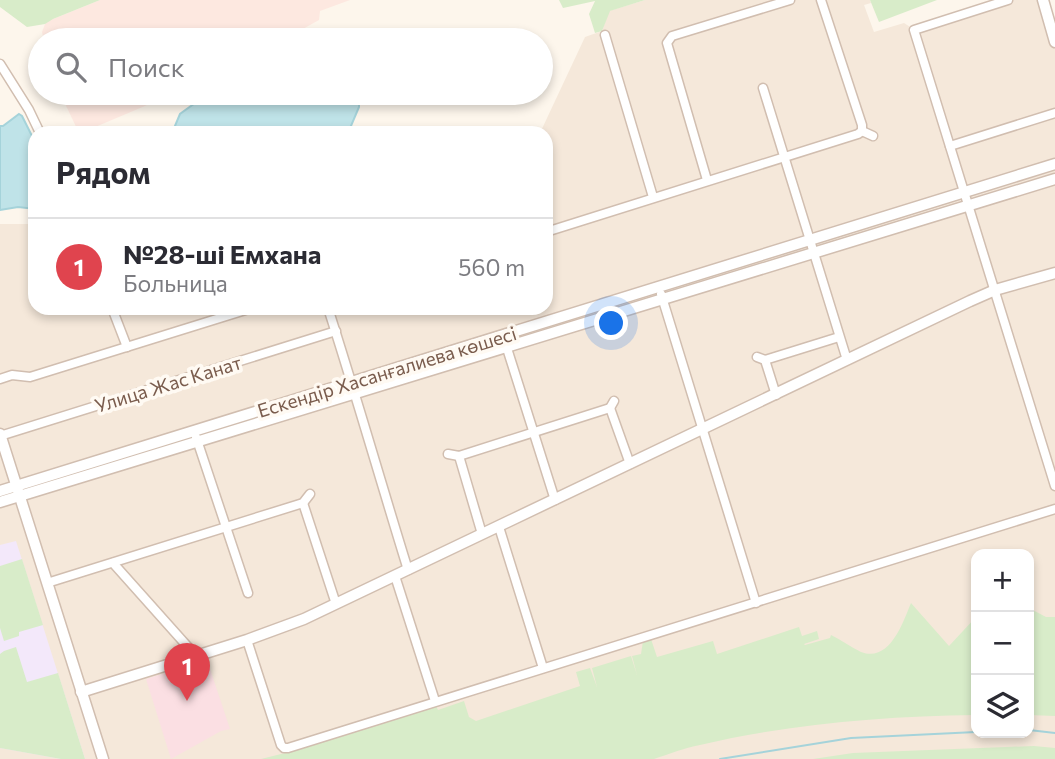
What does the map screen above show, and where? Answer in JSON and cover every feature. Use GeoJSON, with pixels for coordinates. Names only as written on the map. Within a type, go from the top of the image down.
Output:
{"type":"FeatureCollection","features":[{"type":"Feature","properties":{"kind":"street"},"geometry":{"type":"LineString","coordinates":[[707,180],[668,40],[672,36],[790,0]]}},
{"type":"Feature","properties":{"kind":"street"},"geometry":{"type":"LineString","coordinates":[[821,0],[862,131]]}},
{"type":"Feature","properties":{"kind":"street"},"geometry":{"type":"LineString","coordinates":[[1008,0],[914,30],[1055,486]]}},
{"type":"Feature","properties":{"kind":"street"},"geometry":{"type":"LineString","coordinates":[[1044,0],[1055,41]]}},
{"type":"Feature","properties":{"kind":"street"},"geometry":{"type":"LineString","coordinates":[[605,35],[653,197]]}},
{"type":"Feature","properties":{"kind":"street"},"geometry":{"type":"LineString","coordinates":[[0,64],[37,126]]}},
{"type":"Feature","properties":{"kind":"street"},"geometry":{"type":"LineString","coordinates":[[763,88],[847,360]]}},
{"type":"Feature","properties":{"kind":"street"},"geometry":{"type":"LineString","coordinates":[[950,145],[1055,113]]}},
{"type":"Feature","properties":{"kind":"street"},"geometry":{"type":"LineString","coordinates":[[862,131],[873,136]]}},
{"type":"Feature","properties":{"kind":"street"},"geometry":{"type":"LineString","coordinates":[[553,230],[862,131]]}},
{"type":"Feature","properties":{"kind":"street","name":"Ескендір Хасанғалиева көшесі"},"geometry":{"type":"LineString","coordinates":[[0,502],[18,491],[194,431],[1055,164]]}},
{"type":"Feature","properties":{"kind":"street","name":"Ескендір Хасанғалиева көшесі"},"geometry":{"type":"LineString","coordinates":[[0,491],[18,491],[197,442],[1055,179]]}},
{"type":"Feature","properties":{"kind":"street"},"geometry":{"type":"LineString","coordinates":[[81,692],[247,640],[304,619],[995,290],[1055,273]]}},
{"type":"Feature","properties":{"kind":"street"},"geometry":{"type":"LineString","coordinates":[[659,288],[756,603]]}},
{"type":"Feature","properties":{"kind":"street"},"geometry":{"type":"LineString","coordinates":[[115,315],[127,347]]}},
{"type":"Feature","properties":{"kind":"street"},"geometry":{"type":"LineString","coordinates":[[0,379],[12,375],[30,377],[230,315]]}},
{"type":"Feature","properties":{"kind":"street"},"geometry":{"type":"LineString","coordinates":[[330,315],[408,570]]}},
{"type":"Feature","properties":{"kind":"street","name":"Улица Жас Канат"},"geometry":{"type":"LineString","coordinates":[[0,436],[336,331]]}},
{"type":"Feature","properties":{"kind":"street"},"geometry":{"type":"LineString","coordinates":[[502,336],[555,500]]}},
{"type":"Feature","properties":{"kind":"street"},"geometry":{"type":"LineString","coordinates":[[776,395],[761,359],[839,337]]}},
{"type":"Feature","properties":{"kind":"street"},"geometry":{"type":"LineString","coordinates":[[448,454],[459,456],[612,405],[630,464]]}},
{"type":"Feature","properties":{"kind":"street"},"geometry":{"type":"LineString","coordinates":[[194,431],[248,593]]}},
{"type":"Feature","properties":{"kind":"street"},"geometry":{"type":"LineString","coordinates":[[0,436],[103,759]]}},
{"type":"Feature","properties":{"kind":"street"},"geometry":{"type":"LineString","coordinates":[[459,456],[482,534]]}},
{"type":"Feature","properties":{"kind":"street"},"geometry":{"type":"LineString","coordinates":[[47,583],[303,503],[310,494]]}},
{"type":"Feature","properties":{"kind":"street"},"geometry":{"type":"LineString","coordinates":[[303,503],[336,604]]}},
{"type":"Feature","properties":{"kind":"street"},"geometry":{"type":"LineString","coordinates":[[247,640],[284,748],[1055,509]]}},
{"type":"Feature","properties":{"kind":"street"},"geometry":{"type":"LineString","coordinates":[[499,527],[543,668]]}},
{"type":"Feature","properties":{"kind":"street"},"geometry":{"type":"LineString","coordinates":[[113,562],[196,656]]}},
{"type":"Feature","properties":{"kind":"street"},"geometry":{"type":"LineString","coordinates":[[395,576],[435,701]]}},
{"type":"Feature","properties":{"kind":"shaded area"},"geometry":{"type":"Polygon","coordinates":[[[100,0],[350,0],[320,11],[319,20],[305,28],[44,28],[48,21],[100,0]]]}},
{"type":"Feature","properties":{"kind":"shaded area"},"geometry":{"type":"Polygon","coordinates":[[[645,0],[870,0],[871,3],[864,5],[874,32],[904,23],[915,30],[1008,0],[1043,0],[1055,42],[1055,759],[0,759],[0,224],[28,224],[28,315],[553,315],[553,126],[543,126],[585,37],[602,31],[609,11],[645,0]]]}},
{"type":"Feature","properties":{"kind":"shaded area"},"geometry":{"type":"Polygon","coordinates":[[[66,105],[147,105],[98,126],[76,126],[66,105]]]}},
{"type":"Feature","properties":{"kind":"shaded area"},"geometry":{"type":"Polygon","coordinates":[[[16,541],[85,759],[61,759],[0,748],[0,545],[16,541]]]}},
{"type":"Feature","properties":{"kind":"shaded area"},"geometry":{"type":"Polygon","coordinates":[[[207,660],[230,729],[221,731],[171,759],[146,679],[207,660]]]}},
{"type":"Feature","properties":{"kind":"green space"},"geometry":{"type":"Polygon","coordinates":[[[0,0],[100,0],[45,24],[27,27],[0,7],[0,0]]]}},
{"type":"Feature","properties":{"kind":"green space"},"geometry":{"type":"Polygon","coordinates":[[[559,0],[645,0],[610,11],[602,31],[595,33],[589,14],[595,1],[563,8],[559,0]]]}},
{"type":"Feature","properties":{"kind":"green space"},"geometry":{"type":"Polygon","coordinates":[[[870,0],[937,0],[879,22],[870,0]]]}},
{"type":"Feature","properties":{"kind":"green space"},"geometry":{"type":"Polygon","coordinates":[[[22,559],[43,625],[19,632],[19,636],[4,641],[0,628],[0,566],[22,559]]]}},
{"type":"Feature","properties":{"kind":"green space"},"geometry":{"type":"Polygon","coordinates":[[[911,603],[949,646],[971,622],[971,715],[872,719],[803,727],[694,746],[654,759],[261,759],[436,706],[438,710],[464,701],[469,717],[476,721],[580,686],[576,672],[590,668],[597,687],[592,668],[631,656],[637,675],[632,656],[641,654],[643,641],[651,639],[657,657],[713,641],[717,654],[799,627],[802,636],[817,631],[819,639],[805,645],[830,638],[831,635],[861,652],[871,654],[880,652],[894,639],[911,603]]]}},
{"type":"Feature","properties":{"kind":"green space"},"geometry":{"type":"Polygon","coordinates":[[[1034,611],[1046,617],[1055,617],[1055,716],[1034,715],[1034,611]]]}},
{"type":"Feature","properties":{"kind":"green space"},"geometry":{"type":"Polygon","coordinates":[[[16,647],[27,682],[58,673],[85,759],[61,759],[0,748],[0,654],[16,647]]]}},
{"type":"Feature","properties":{"kind":"green space"},"geometry":{"type":"Polygon","coordinates":[[[1034,746],[1055,748],[1055,759],[813,759],[853,753],[1034,746]]]}},
{"type":"Feature","properties":{"kind":"water"},"geometry":{"type":"Polygon","coordinates":[[[192,105],[359,105],[351,126],[175,126],[180,114],[192,105]]]}},
{"type":"Feature","properties":{"kind":"water"},"geometry":{"type":"Polygon","coordinates":[[[19,114],[28,128],[28,208],[0,210],[0,126],[19,114]]]}},
{"type":"Feature","properties":{"kind":"waterway"},"geometry":{"type":"LineString","coordinates":[[1034,731],[1055,733]]}},
{"type":"Feature","properties":{"kind":"waterway"},"geometry":{"type":"LineString","coordinates":[[720,759],[851,738],[971,732]]}},
{"type":"Feature","properties":{"kind":"place","name":"№28-ші Емхана"},"geometry":{"type":"Point","coordinates":[187,701]}}]}
